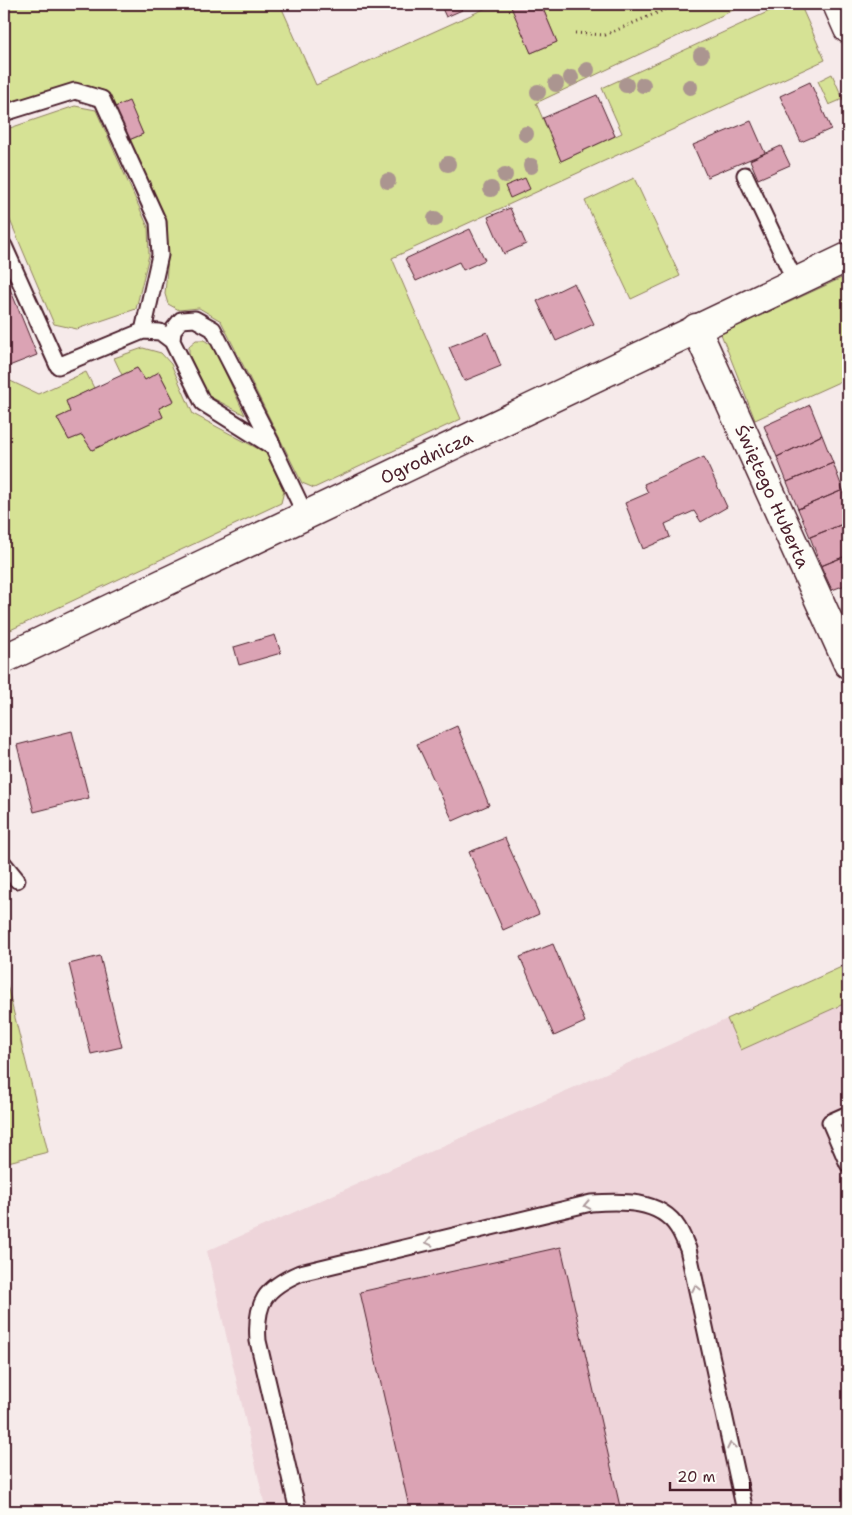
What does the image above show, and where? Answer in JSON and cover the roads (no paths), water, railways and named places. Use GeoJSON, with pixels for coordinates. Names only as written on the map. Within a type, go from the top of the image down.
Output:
{"type":"FeatureCollection","features":[{"type":"Feature","properties":{"kind":"street"},"geometry":{"type":"LineString","coordinates":[[837,4],[848,29]]}},
{"type":"Feature","properties":{"kind":"street","name":"Ogrodnicza"},"geometry":{"type":"LineString","coordinates":[[4,659],[848,256]]}},
{"type":"Feature","properties":{"kind":"street","name":"Świętego Huberta"},"geometry":{"type":"LineString","coordinates":[[696,328],[848,664]]}},
{"type":"Feature","properties":{"kind":"lane"},"geometry":{"type":"LineString","coordinates":[[4,113],[75,91],[102,99],[158,222],[160,255],[143,331]]}},
{"type":"Feature","properties":{"kind":"lane"},"geometry":{"type":"LineString","coordinates":[[744,175],[795,281]]}},
{"type":"Feature","properties":{"kind":"lane"},"geometry":{"type":"LineString","coordinates":[[4,246],[58,366],[143,331],[160,332],[172,341],[203,403],[273,447]]}},
{"type":"Feature","properties":{"kind":"lane"},"geometry":{"type":"LineString","coordinates":[[172,341],[173,330],[181,320],[195,318],[214,329],[305,514]]}},
{"type":"Feature","properties":{"kind":"lane"},"geometry":{"type":"LineString","coordinates":[[4,864],[17,880]]}},
{"type":"Feature","properties":{"kind":"lane"},"geometry":{"type":"LineString","coordinates":[[848,1114],[830,1122],[848,1164]]}},
{"type":"Feature","properties":{"kind":"lane"},"geometry":{"type":"LineString","coordinates":[[298,1511],[258,1341],[256,1322],[266,1295],[282,1280],[300,1273],[592,1203],[617,1201],[641,1204],[662,1212],[677,1227],[688,1249],[745,1511]]}}]}
